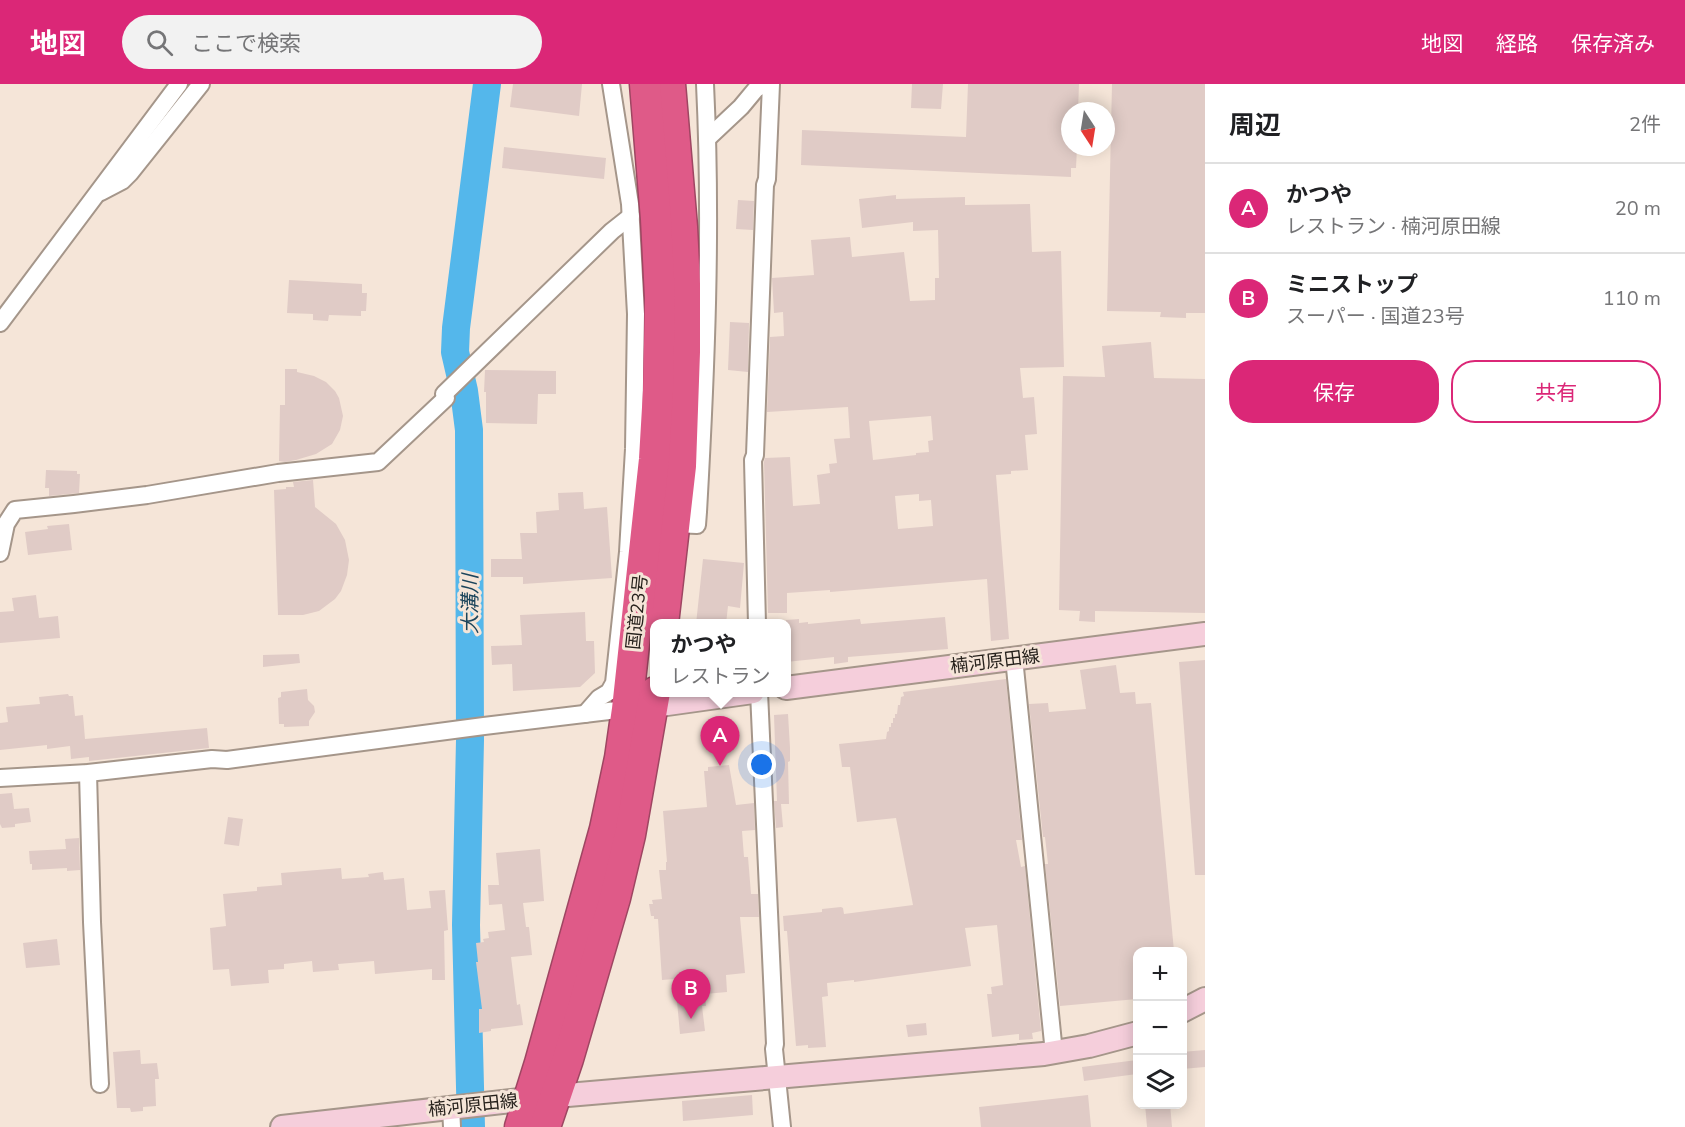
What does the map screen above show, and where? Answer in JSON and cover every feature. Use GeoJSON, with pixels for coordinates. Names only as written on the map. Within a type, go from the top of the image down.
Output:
{"type":"FeatureCollection","features":[{"type":"Feature","properties":{"kind":"highway","name":"国道23号"},"geometry":{"type":"LineString","coordinates":[[545,1127],[535,1107],[615,898],[630,835],[645,702],[660,298],[645,84]]}},
{"type":"Feature","properties":{"kind":"highway","name":"国道23号"},"geometry":{"type":"LineString","coordinates":[[664,619],[681,466],[685,351],[685,284],[679,174],[670,84]]}},
{"type":"Feature","properties":{"kind":"main road","name":"楠河原田線"},"geometry":{"type":"LineString","coordinates":[[791,687],[1205,634]]}},
{"type":"Feature","properties":{"kind":"main road"},"geometry":{"type":"LineString","coordinates":[[645,702],[705,697]]}},
{"type":"Feature","properties":{"kind":"main road"},"geometry":{"type":"LineString","coordinates":[[1187,1009],[1205,999]]}},
{"type":"Feature","properties":{"kind":"main road","name":"楠河原田線"},"geometry":{"type":"LineString","coordinates":[[282,1127],[453,1113],[492,1102],[535,1107],[777,1077],[1054,1053],[1133,1034]]}},
{"type":"Feature","properties":{"kind":"street"},"geometry":{"type":"LineString","coordinates":[[0,323],[179,84]]}},
{"type":"Feature","properties":{"kind":"street"},"geometry":{"type":"LineString","coordinates":[[98,193],[122,181],[130,173],[201,84]]}},
{"type":"Feature","properties":{"kind":"street"},"geometry":{"type":"LineString","coordinates":[[585,714],[599,698],[609,692],[614,683],[628,552],[633,450],[636,314],[631,216],[611,84]]}},
{"type":"Feature","properties":{"kind":"street"},"geometry":{"type":"LineString","coordinates":[[674,524],[697,525],[698,512],[707,315],[708,138],[705,84]]}},
{"type":"Feature","properties":{"kind":"street"},"geometry":{"type":"LineString","coordinates":[[708,138],[756,89],[764,84]]}},
{"type":"Feature","properties":{"kind":"street"},"geometry":{"type":"LineString","coordinates":[[757,619],[753,460],[771,84]]}},
{"type":"Feature","properties":{"kind":"street"},"geometry":{"type":"LineString","coordinates":[[0,553],[6,524],[15,510],[147,495],[278,472],[378,462],[612,231],[631,216]]}},
{"type":"Feature","properties":{"kind":"street"},"geometry":{"type":"LineString","coordinates":[[1014,658],[1054,1053]]}},
{"type":"Feature","properties":{"kind":"street"},"geometry":{"type":"LineString","coordinates":[[759,697],[776,1044],[774,1049],[782,1127]]}},
{"type":"Feature","properties":{"kind":"street"},"geometry":{"type":"LineString","coordinates":[[0,778],[88,773],[212,759],[227,760],[585,714],[645,702]]}},
{"type":"Feature","properties":{"kind":"street"},"geometry":{"type":"LineString","coordinates":[[88,773],[100,1084]]}},
{"type":"Feature","properties":{"kind":"street"},"geometry":{"type":"LineString","coordinates":[[1187,1007],[1205,990]]}},
{"type":"Feature","properties":{"kind":"street"},"geometry":{"type":"LineString","coordinates":[[1187,1012],[1205,1010]]}},
{"type":"Feature","properties":{"kind":"building"},"geometry":{"type":"Polygon","coordinates":[[[513,84],[582,84],[579,116],[510,107],[513,84]]]}},
{"type":"Feature","properties":{"kind":"building"},"geometry":{"type":"Polygon","coordinates":[[[912,84],[943,84],[941,109],[911,108],[912,84]]]}},
{"type":"Feature","properties":{"kind":"building"},"geometry":{"type":"Polygon","coordinates":[[[968,84],[1079,84],[1078,102],[1061,102],[1061,156],[1077,156],[1076,168],[1071,168],[1071,177],[801,165],[802,130],[966,137],[968,84]]]}},
{"type":"Feature","properties":{"kind":"building"},"geometry":{"type":"Polygon","coordinates":[[[1112,84],[1205,84],[1205,313],[1186,313],[1186,318],[1160,317],[1161,312],[1107,311],[1110,156],[1115,156],[1115,102],[1112,102],[1112,84]]]}},
{"type":"Feature","properties":{"kind":"building"},"geometry":{"type":"Polygon","coordinates":[[[504,147],[606,158],[604,179],[502,168],[504,147]]]}},
{"type":"Feature","properties":{"kind":"building"},"geometry":{"type":"Polygon","coordinates":[[[896,195],[896,199],[965,197],[965,205],[1030,204],[1032,252],[1061,251],[1064,367],[1020,368],[1023,398],[1034,397],[1037,434],[1025,435],[1028,470],[996,475],[1009,639],[991,641],[987,579],[830,592],[830,590],[787,593],[787,613],[768,613],[765,458],[790,457],[793,506],[820,504],[817,475],[830,473],[829,464],[837,463],[834,439],[850,438],[848,407],[767,412],[770,337],[784,336],[783,312],[774,313],[772,278],[814,275],[811,240],[850,237],[852,257],[904,252],[910,301],[935,300],[935,278],[939,278],[938,230],[913,231],[913,222],[862,228],[859,199],[896,195]],[[931,416],[869,421],[873,460],[929,452],[928,441],[933,440],[931,416]],[[919,494],[895,496],[898,529],[933,526],[931,500],[919,501],[919,494]]]}},
{"type":"Feature","properties":{"kind":"building"},"geometry":{"type":"Polygon","coordinates":[[[738,200],[754,201],[753,230],[736,229],[738,200]]]}},
{"type":"Feature","properties":{"kind":"building"},"geometry":{"type":"Polygon","coordinates":[[[289,280],[362,284],[362,293],[367,293],[366,311],[361,311],[361,316],[329,315],[328,321],[313,320],[313,314],[287,313],[289,280]]]}},
{"type":"Feature","properties":{"kind":"building"},"geometry":{"type":"Polygon","coordinates":[[[730,322],[749,323],[748,372],[728,370],[730,322]]]}},
{"type":"Feature","properties":{"kind":"building"},"geometry":{"type":"Polygon","coordinates":[[[1151,342],[1154,378],[1205,379],[1205,613],[1095,611],[1095,622],[1079,621],[1080,611],[1059,610],[1063,376],[1105,377],[1102,346],[1151,342]]]}},
{"type":"Feature","properties":{"kind":"building"},"geometry":{"type":"Polygon","coordinates":[[[285,369],[297,369],[297,372],[326,382],[339,398],[343,416],[340,430],[332,444],[316,454],[285,462],[279,461],[280,405],[285,405],[285,369]]]}},
{"type":"Feature","properties":{"kind":"building"},"geometry":{"type":"Polygon","coordinates":[[[485,370],[556,371],[556,394],[538,394],[537,424],[486,423],[485,370]]]}},
{"type":"Feature","properties":{"kind":"building"},"geometry":{"type":"Polygon","coordinates":[[[46,470],[77,471],[77,474],[80,474],[79,493],[49,496],[49,488],[45,488],[46,470]]]}},
{"type":"Feature","properties":{"kind":"building"},"geometry":{"type":"Polygon","coordinates":[[[313,480],[315,507],[336,524],[345,540],[349,560],[347,575],[335,599],[319,611],[303,615],[278,615],[274,490],[294,487],[293,482],[313,480]]]}},
{"type":"Feature","properties":{"kind":"building"},"geometry":{"type":"Polygon","coordinates":[[[583,492],[584,509],[607,507],[612,578],[523,584],[523,577],[491,577],[491,559],[522,559],[520,533],[537,533],[536,512],[559,510],[558,493],[583,492]]]}},
{"type":"Feature","properties":{"kind":"building"},"geometry":{"type":"Polygon","coordinates":[[[69,524],[72,550],[28,555],[25,532],[48,529],[47,526],[69,524]]]}},
{"type":"Feature","properties":{"kind":"building"},"geometry":{"type":"Polygon","coordinates":[[[703,559],[744,563],[740,608],[728,606],[727,619],[697,619],[703,559]]]}},
{"type":"Feature","properties":{"kind":"building"},"geometry":{"type":"Polygon","coordinates":[[[36,595],[39,618],[58,616],[60,638],[0,643],[0,612],[14,611],[12,598],[36,595]]]}},
{"type":"Feature","properties":{"kind":"building"},"geometry":{"type":"Polygon","coordinates":[[[585,612],[586,641],[594,641],[595,673],[580,687],[513,691],[512,664],[492,665],[491,646],[522,645],[520,615],[585,612]]]}},
{"type":"Feature","properties":{"kind":"building"},"geometry":{"type":"Polygon","coordinates":[[[945,617],[948,649],[848,657],[848,662],[834,664],[834,657],[791,661],[791,620],[799,619],[799,623],[808,622],[808,624],[860,619],[861,624],[945,617]]]}},
{"type":"Feature","properties":{"kind":"building"},"geometry":{"type":"Polygon","coordinates":[[[299,654],[300,663],[263,667],[263,655],[299,654]]]}},
{"type":"Feature","properties":{"kind":"building"},"geometry":{"type":"Polygon","coordinates":[[[1205,660],[1205,875],[1195,875],[1179,662],[1205,660]]]}},
{"type":"Feature","properties":{"kind":"building"},"geometry":{"type":"Polygon","coordinates":[[[1116,665],[1120,693],[1135,692],[1136,704],[1151,703],[1174,947],[1133,947],[1133,999],[1060,1006],[1045,864],[1048,864],[1029,704],[1048,703],[1049,712],[1086,709],[1080,670],[1116,665]]]}},
{"type":"Feature","properties":{"kind":"building"},"geometry":{"type":"Polygon","coordinates":[[[1006,679],[1022,840],[1016,840],[1021,867],[1025,866],[1041,1031],[1032,1033],[1033,1039],[1019,1040],[1019,1034],[992,1037],[987,994],[992,994],[991,987],[1003,985],[997,925],[965,928],[971,966],[854,982],[854,980],[827,983],[828,996],[822,997],[826,1047],[796,1046],[787,931],[784,931],[783,916],[822,912],[822,909],[841,907],[844,914],[913,905],[896,818],[857,822],[850,767],[842,767],[839,744],[886,739],[889,727],[897,714],[901,697],[904,696],[903,692],[1006,679]]]}},
{"type":"Feature","properties":{"kind":"building"},"geometry":{"type":"Polygon","coordinates":[[[307,689],[308,700],[314,706],[315,712],[309,721],[309,726],[284,727],[284,724],[279,724],[278,698],[281,697],[281,692],[307,689]]]}},
{"type":"Feature","properties":{"kind":"building"},"geometry":{"type":"Polygon","coordinates":[[[68,694],[73,696],[75,716],[83,715],[85,739],[207,728],[209,748],[89,761],[89,757],[71,759],[70,746],[47,749],[47,745],[0,750],[0,723],[8,722],[6,707],[40,704],[39,697],[68,694]]]}},
{"type":"Feature","properties":{"kind":"building"},"geometry":{"type":"Polygon","coordinates":[[[788,714],[789,804],[781,804],[783,827],[776,828],[774,715],[788,714]]]}},
{"type":"Feature","properties":{"kind":"building"},"geometry":{"type":"Polygon","coordinates":[[[729,765],[736,805],[754,803],[755,830],[742,831],[744,857],[748,857],[751,894],[758,894],[759,917],[740,917],[745,973],[726,975],[727,992],[705,994],[706,1006],[702,1006],[705,1031],[680,1034],[675,979],[662,980],[658,919],[651,916],[649,904],[653,904],[652,900],[662,899],[659,870],[666,870],[667,862],[663,811],[707,807],[704,771],[708,771],[708,767],[729,765]]]}},
{"type":"Feature","properties":{"kind":"building"},"geometry":{"type":"Polygon","coordinates":[[[12,793],[14,809],[29,808],[31,822],[2,828],[0,794],[12,793]]]}},
{"type":"Feature","properties":{"kind":"building"},"geometry":{"type":"Polygon","coordinates":[[[228,817],[243,819],[239,846],[224,844],[228,817]]]}},
{"type":"Feature","properties":{"kind":"building"},"geometry":{"type":"Polygon","coordinates":[[[79,838],[80,870],[67,871],[67,868],[32,870],[29,851],[66,849],[65,839],[79,838]]]}},
{"type":"Feature","properties":{"kind":"building"},"geometry":{"type":"Polygon","coordinates":[[[540,849],[544,901],[523,903],[526,927],[529,927],[532,955],[511,957],[517,1005],[520,1004],[523,1025],[479,1033],[479,1009],[482,1009],[476,943],[484,942],[483,939],[489,938],[488,932],[505,930],[502,904],[489,905],[488,885],[499,885],[496,853],[540,849]]]}},
{"type":"Feature","properties":{"kind":"building"},"geometry":{"type":"Polygon","coordinates":[[[341,868],[342,879],[369,877],[368,874],[383,872],[384,880],[404,878],[407,910],[431,908],[429,891],[445,890],[448,930],[444,931],[445,980],[432,980],[432,969],[375,974],[374,961],[338,964],[339,970],[313,972],[312,961],[284,964],[284,969],[268,970],[269,983],[231,986],[229,969],[213,970],[210,928],[226,926],[223,894],[257,891],[257,887],[282,885],[281,873],[341,868]]]}},
{"type":"Feature","properties":{"kind":"building"},"geometry":{"type":"Polygon","coordinates":[[[57,939],[60,965],[26,968],[23,943],[57,939]]]}},
{"type":"Feature","properties":{"kind":"building"},"geometry":{"type":"Polygon","coordinates":[[[926,1023],[927,1035],[908,1037],[906,1025],[926,1023]]]}},
{"type":"Feature","properties":{"kind":"building"},"geometry":{"type":"Polygon","coordinates":[[[140,1050],[141,1064],[157,1063],[159,1079],[155,1079],[156,1106],[143,1107],[143,1111],[131,1112],[130,1108],[117,1108],[113,1052],[140,1050]]]}},
{"type":"Feature","properties":{"kind":"building"},"geometry":{"type":"Polygon","coordinates":[[[1205,1050],[1205,1067],[1187,1069],[1187,1052],[1205,1050]]]}},
{"type":"Feature","properties":{"kind":"building"},"geometry":{"type":"Polygon","coordinates":[[[1133,1061],[1133,1075],[1084,1081],[1082,1067],[1133,1061]]]}},
{"type":"Feature","properties":{"kind":"building"},"geometry":{"type":"Polygon","coordinates":[[[752,1095],[753,1115],[683,1121],[682,1101],[752,1095]]]}},
{"type":"Feature","properties":{"kind":"building"},"geometry":{"type":"Polygon","coordinates":[[[1088,1095],[1091,1127],[981,1127],[979,1107],[1088,1095]]]}},
{"type":"Feature","properties":{"kind":"building"},"geometry":{"type":"Polygon","coordinates":[[[1145,1109],[1170,1109],[1172,1127],[1147,1127],[1145,1109]]]}},
{"type":"Feature","properties":{"kind":"waterway","name":"大溝川"},"geometry":{"type":"LineString","coordinates":[[471,1127],[466,925],[470,740],[469,430],[464,391],[455,352],[456,328],[487,84]]}},
{"type":"Feature","properties":{"kind":"place","name":"かつや"},"geometry":{"type":"Point","coordinates":[720,766]}},
{"type":"Feature","properties":{"kind":"place","name":"ミニストップ"},"geometry":{"type":"Point","coordinates":[691,1019]}}]}
